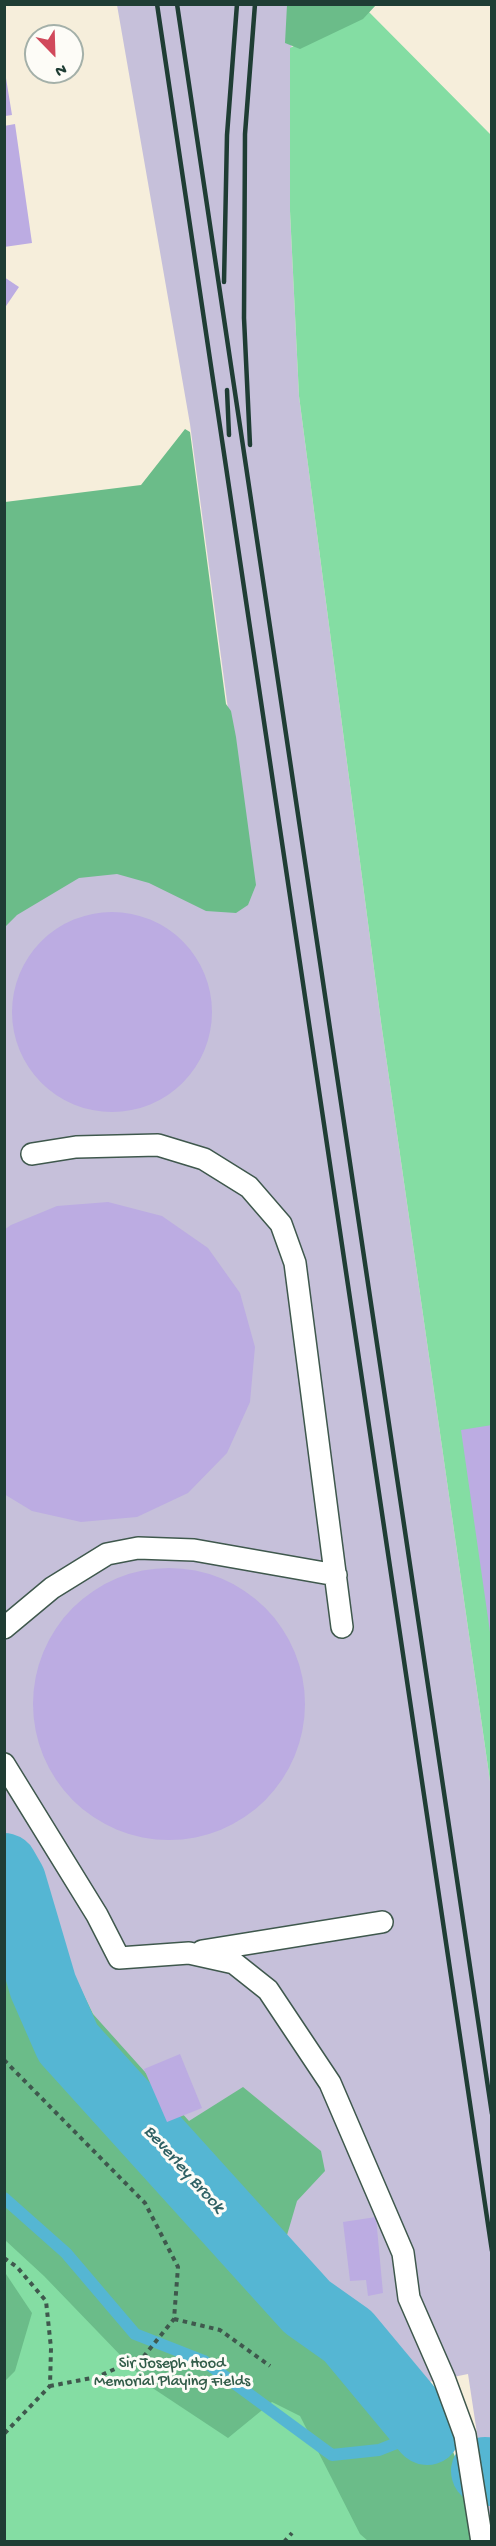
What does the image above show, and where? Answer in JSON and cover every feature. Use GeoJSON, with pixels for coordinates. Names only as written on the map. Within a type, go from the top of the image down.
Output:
{"type":"FeatureCollection","features":[{"type":"Feature","properties":{"kind":"lane"},"geometry":{"type":"LineString","coordinates":[[32,1154],[76,1147],[158,1145],[204,1159],[249,1187],[280,1224],[295,1263],[342,1627]]}},
{"type":"Feature","properties":{"kind":"lane"},"geometry":{"type":"LineString","coordinates":[[4,1628],[52,1588],[107,1554],[138,1548],[194,1550],[336,1575]]}},
{"type":"Feature","properties":{"kind":"lane"},"geometry":{"type":"LineString","coordinates":[[4,1764],[97,1915],[119,1958],[189,1953],[382,1922]]}},
{"type":"Feature","properties":{"kind":"lane"},"geometry":{"type":"LineString","coordinates":[[189,1953],[234,1963],[268,1990],[330,2083],[403,2253],[409,2298],[444,2378],[465,2435],[482,2541]]}},
{"type":"Feature","properties":{"kind":"path"},"geometry":{"type":"LineString","coordinates":[[4,2060],[145,2203],[178,2267],[174,2319],[146,2352],[97,2377],[50,2385],[4,2434]]}},
{"type":"Feature","properties":{"kind":"path"},"geometry":{"type":"LineString","coordinates":[[4,2258],[17,2267],[46,2301],[50,2385]]}},
{"type":"Feature","properties":{"kind":"path"},"geometry":{"type":"LineString","coordinates":[[174,2319],[220,2330],[270,2366]]}},
{"type":"Feature","properties":{"kind":"path"},"geometry":{"type":"LineString","coordinates":[[284,2541],[292,2533]]}},
{"type":"Feature","properties":{"kind":"shaded area"},"geometry":{"type":"Polygon","coordinates":[[[117,5],[292,5],[290,211],[299,396],[381,1022],[491,1788],[491,2526],[468,2374],[419,2384],[161,2126],[93,2014],[5,1837],[4,910],[228,709],[190,424],[117,5]]]}},
{"type":"Feature","properties":{"kind":"green space"},"geometry":{"type":"Polygon","coordinates":[[[287,4],[376,5],[363,19],[300,49],[285,43],[287,4]]]}},
{"type":"Feature","properties":{"kind":"green space"},"geometry":{"type":"Polygon","coordinates":[[[366,9],[491,135],[491,1788],[381,1022],[299,396],[290,211],[290,48],[366,9]]]}},
{"type":"Feature","properties":{"kind":"green space"},"geometry":{"type":"Polygon","coordinates":[[[185,429],[190,432],[226,704],[231,711],[236,737],[256,885],[248,905],[236,913],[206,911],[149,883],[117,874],[79,878],[17,915],[5,927],[5,502],[141,485],[185,429]]]}},
{"type":"Feature","properties":{"kind":"green space","name":"Sir Joseph Hood Memorial Playing Fields"},"geometry":{"type":"Polygon","coordinates":[[[4,1837],[93,2014],[456,2541],[5,2541],[4,1837]]]}},
{"type":"Feature","properties":{"kind":"green space","name":"Sir Joseph Hood Memorial Playing Fields"},"geometry":{"type":"Polygon","coordinates":[[[4,1844],[50,1925],[93,2014],[189,2121],[243,2087],[321,2151],[325,2171],[297,2201],[285,2242],[420,2381],[444,2427],[486,2541],[368,2541],[360,2534],[300,2416],[272,2402],[228,2438],[151,2387],[44,2276],[5,2240],[4,1844]]]}},
{"type":"Feature","properties":{"kind":"green space"},"geometry":{"type":"Polygon","coordinates":[[[4,2271],[32,2313],[15,2371],[5,2381],[4,2271]]]}},
{"type":"Feature","properties":{"kind":"building"},"geometry":{"type":"Polygon","coordinates":[[[5,72],[12,115],[5,116],[5,72]]]}},
{"type":"Feature","properties":{"kind":"building"},"geometry":{"type":"Polygon","coordinates":[[[15,124],[32,243],[4,247],[4,126],[15,124]]]}},
{"type":"Feature","properties":{"kind":"building"},"geometry":{"type":"Polygon","coordinates":[[[4,277],[19,287],[4,309],[4,277]]]}},
{"type":"Feature","properties":{"kind":"building"},"geometry":{"type":"Polygon","coordinates":[[[102,912],[122,912],[159,923],[176,934],[190,948],[205,974],[212,1002],[208,1041],[201,1059],[190,1076],[176,1090],[159,1101],[141,1108],[122,1112],[102,1112],[65,1101],[48,1090],[34,1076],[23,1059],[16,1041],[12,1022],[12,1002],[23,965],[34,948],[48,934],[65,923],[83,916],[102,912]]]}},
{"type":"Feature","properties":{"kind":"building"},"geometry":{"type":"Polygon","coordinates":[[[108,1202],[162,1216],[208,1248],[240,1293],[255,1347],[250,1402],[227,1453],[188,1493],[137,1517],[81,1522],[32,1511],[4,1494],[4,1230],[57,1206],[108,1202]]]}},
{"type":"Feature","properties":{"kind":"building"},"geometry":{"type":"Polygon","coordinates":[[[492,1425],[492,1632],[490,1632],[461,1430],[492,1425]]]}},
{"type":"Feature","properties":{"kind":"building"},"geometry":{"type":"Polygon","coordinates":[[[169,1568],[208,1574],[233,1584],[265,1608],[282,1629],[294,1652],[302,1678],[305,1704],[299,1743],[289,1768],[265,1800],[244,1817],[221,1829],[195,1837],[169,1840],[130,1834],[105,1824],[73,1800],[56,1779],[44,1756],[36,1730],[33,1704],[39,1665],[49,1640],[73,1608],[94,1591],[117,1579],[143,1571],[169,1568]]]}},
{"type":"Feature","properties":{"kind":"building"},"geometry":{"type":"Polygon","coordinates":[[[180,2054],[202,2108],[167,2122],[144,2069],[180,2054]]]}},
{"type":"Feature","properties":{"kind":"building"},"geometry":{"type":"Polygon","coordinates":[[[376,2217],[383,2293],[368,2296],[366,2280],[350,2281],[343,2222],[376,2217]]]}},
{"type":"Feature","properties":{"kind":"waterway","name":"Beverley Brook"},"geometry":{"type":"LineString","coordinates":[[4,1867],[12,1881],[43,1986],[68,2043],[307,2307],[348,2336],[427,2431]]}},
{"type":"Feature","properties":{"kind":"waterway"},"geometry":{"type":"LineString","coordinates":[[4,2198],[66,2253],[135,2334],[204,2361],[332,2455],[379,2450],[427,2431]]}},
{"type":"Feature","properties":{"kind":"waterway","name":"Beverley Brook"},"geometry":{"type":"LineString","coordinates":[[485,2471],[492,2472]]}},
{"type":"Feature","properties":{"kind":"railway"},"geometry":{"type":"LineString","coordinates":[[157,4],[492,2251]]}},
{"type":"Feature","properties":{"kind":"railway"},"geometry":{"type":"LineString","coordinates":[[177,4],[492,2114]]}},
{"type":"Feature","properties":{"kind":"railway"},"geometry":{"type":"LineString","coordinates":[[224,282],[227,135],[237,4]]}},
{"type":"Feature","properties":{"kind":"railway"},"geometry":{"type":"LineString","coordinates":[[250,445],[244,318],[245,134],[255,4]]}},
{"type":"Feature","properties":{"kind":"railway"},"geometry":{"type":"LineString","coordinates":[[227,390],[229,435]]}}]}
